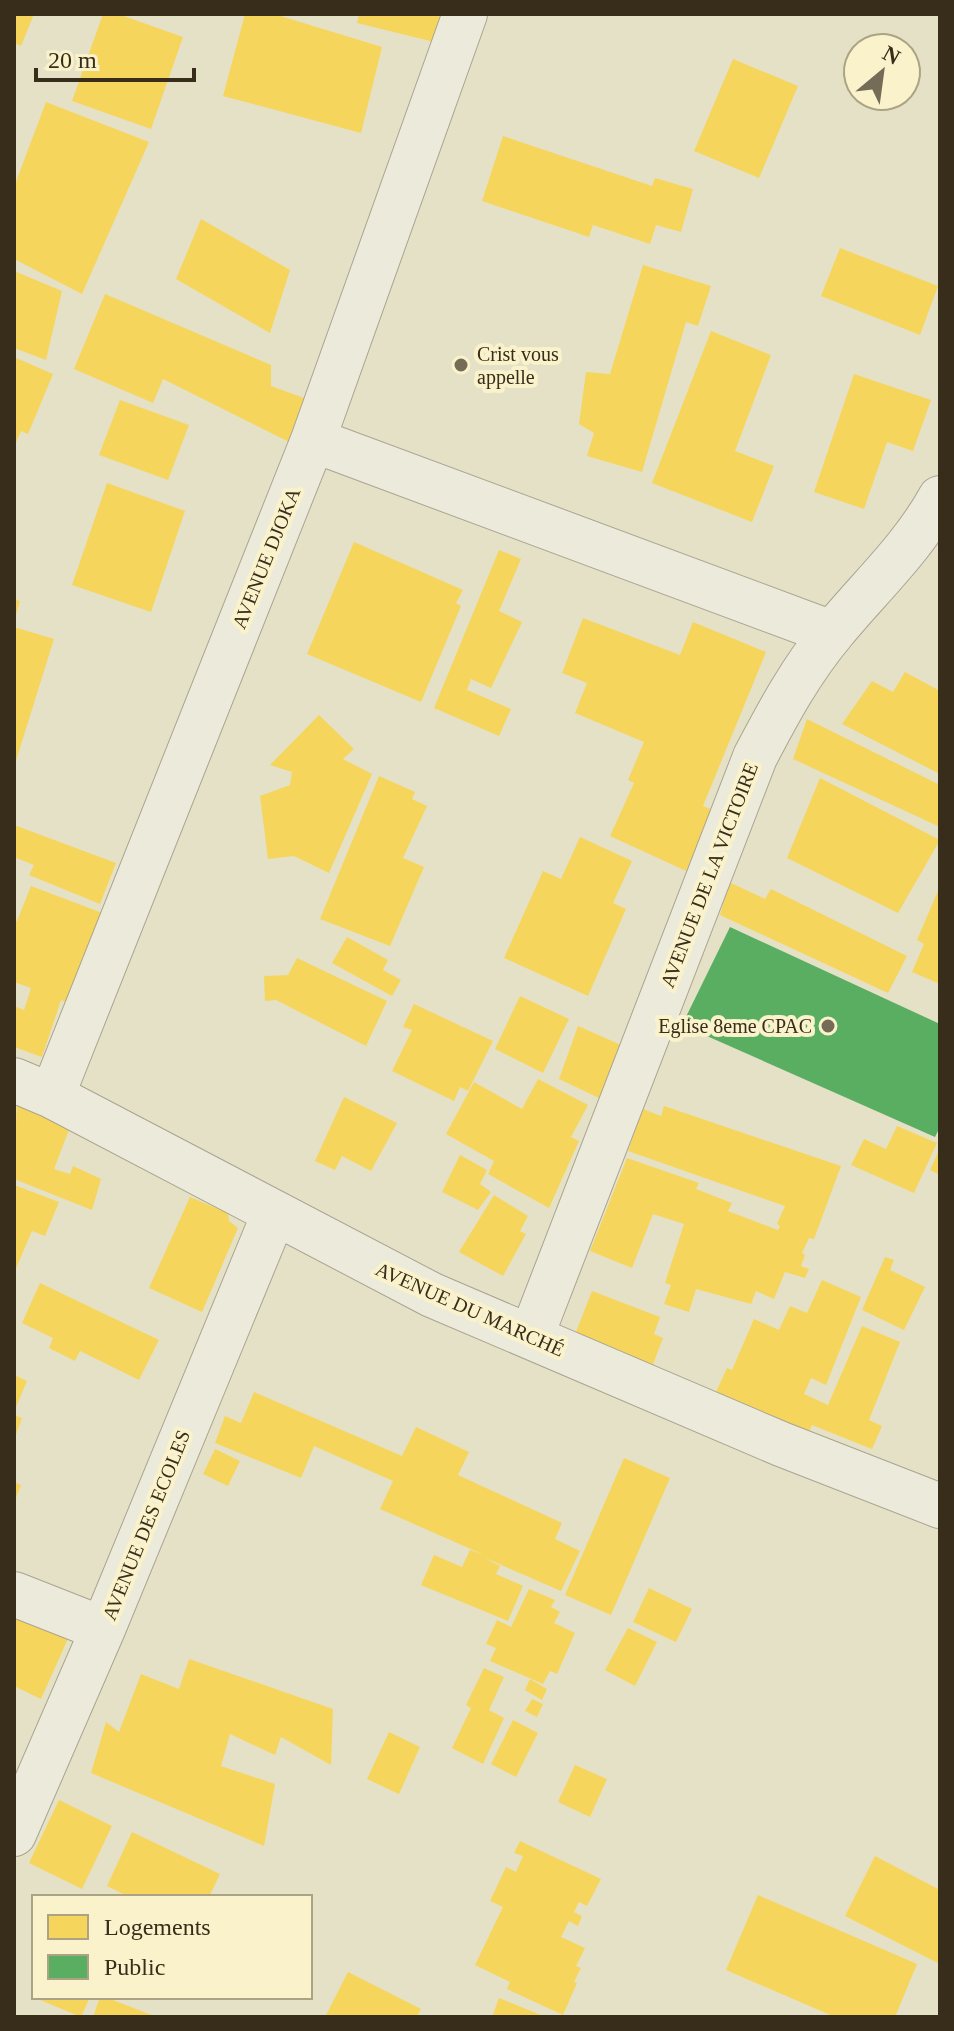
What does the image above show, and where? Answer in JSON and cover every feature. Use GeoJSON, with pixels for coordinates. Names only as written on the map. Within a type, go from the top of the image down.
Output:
{"type":"FeatureCollection","features":[{"type":"Feature","properties":{"kind":"street","name":"AVENUE DJOKA"},"geometry":{"type":"LineString","coordinates":[[33,1088],[313,440],[465,14]]}},
{"type":"Feature","properties":{"kind":"street"},"geometry":{"type":"LineString","coordinates":[[313,440],[832,633]]}},
{"type":"Feature","properties":{"kind":"street","name":"AVENUE DE LA VICTOIRE"},"geometry":{"type":"LineString","coordinates":[[531,1337],[755,757],[788,695],[832,633],[923,530],[940,498]]}},
{"type":"Feature","properties":{"kind":"street","name":"AVENUE DU MARCHÉ"},"geometry":{"type":"LineString","coordinates":[[33,1088],[432,1295],[781,1444],[940,1506]]}},
{"type":"Feature","properties":{"kind":"street","name":"AVENUE DES ECOLES"},"geometry":{"type":"LineString","coordinates":[[14,1834],[103,1629],[274,1214]]}},
{"type":"Feature","properties":{"kind":"street"},"geometry":{"type":"LineString","coordinates":[[14,1594],[103,1629]]}},
{"type":"Feature","properties":{"kind":"building: Logements"},"geometry":{"type":"Polygon","coordinates":[[[14,14],[34,14],[21,46],[14,43],[14,14]]]}},
{"type":"Feature","properties":{"kind":"building: Logements"},"geometry":{"type":"Polygon","coordinates":[[[103,14],[118,14],[183,37],[151,129],[72,101],[103,14]]]}},
{"type":"Feature","properties":{"kind":"building: Logements"},"geometry":{"type":"Polygon","coordinates":[[[245,14],[274,14],[382,47],[361,133],[223,96],[245,14]]]}},
{"type":"Feature","properties":{"kind":"building: Logements"},"geometry":{"type":"Polygon","coordinates":[[[359,14],[440,14],[434,42],[357,23],[359,14]]]}},
{"type":"Feature","properties":{"kind":"building: Logements"},"geometry":{"type":"Polygon","coordinates":[[[733,59],[798,86],[759,178],[694,151],[733,59]]]}},
{"type":"Feature","properties":{"kind":"building: Logements"},"geometry":{"type":"Polygon","coordinates":[[[46,102],[149,142],[82,294],[14,259],[14,187],[46,102]]]}},
{"type":"Feature","properties":{"kind":"building: Logements"},"geometry":{"type":"Polygon","coordinates":[[[503,136],[652,186],[655,178],[693,189],[681,232],[656,225],[650,244],[593,225],[589,237],[482,201],[503,136]]]}},
{"type":"Feature","properties":{"kind":"building: Logements"},"geometry":{"type":"Polygon","coordinates":[[[201,219],[290,270],[270,333],[176,279],[201,219]]]}},
{"type":"Feature","properties":{"kind":"building: Logements"},"geometry":{"type":"Polygon","coordinates":[[[840,248],[938,286],[920,335],[821,296],[840,248]]]}},
{"type":"Feature","properties":{"kind":"building: Logements"},"geometry":{"type":"Polygon","coordinates":[[[643,265],[711,286],[698,326],[686,322],[642,472],[587,456],[594,433],[579,424],[586,372],[610,374],[643,265]]]}},
{"type":"Feature","properties":{"kind":"building: Logements"},"geometry":{"type":"Polygon","coordinates":[[[14,271],[62,291],[46,360],[14,348],[14,271]]]}},
{"type":"Feature","properties":{"kind":"building: Logements"},"geometry":{"type":"Polygon","coordinates":[[[105,294],[271,365],[271,386],[304,398],[289,442],[163,379],[153,403],[74,369],[105,294]]]}},
{"type":"Feature","properties":{"kind":"building: Logements"},"geometry":{"type":"Polygon","coordinates":[[[711,331],[771,355],[735,451],[774,466],[752,522],[652,483],[711,331]]]}},
{"type":"Feature","properties":{"kind":"building: Logements"},"geometry":{"type":"Polygon","coordinates":[[[14,357],[53,374],[28,434],[21,431],[14,447],[14,357]]]}},
{"type":"Feature","properties":{"kind":"building: Logements"},"geometry":{"type":"Polygon","coordinates":[[[854,374],[931,400],[913,451],[887,442],[864,509],[814,492],[854,374]]]}},
{"type":"Feature","properties":{"kind":"building: Logements"},"geometry":{"type":"Polygon","coordinates":[[[120,400],[189,425],[168,480],[99,455],[120,400]]]}},
{"type":"Feature","properties":{"kind":"building: Logements"},"geometry":{"type":"Polygon","coordinates":[[[107,483],[185,511],[151,612],[72,585],[107,483]]]}},
{"type":"Feature","properties":{"kind":"building: Logements"},"geometry":{"type":"Polygon","coordinates":[[[354,542],[463,590],[456,603],[461,606],[421,702],[307,654],[354,542]]]}},
{"type":"Feature","properties":{"kind":"building: Logements"},"geometry":{"type":"Polygon","coordinates":[[[499,550],[521,559],[499,611],[522,622],[491,688],[471,679],[467,690],[511,709],[499,736],[434,708],[499,550]]]}},
{"type":"Feature","properties":{"kind":"building: Logements"},"geometry":{"type":"Polygon","coordinates":[[[14,599],[20,601],[15,618],[14,618],[14,599]]]}},
{"type":"Feature","properties":{"kind":"building: Logements"},"geometry":{"type":"Polygon","coordinates":[[[583,618],[680,655],[693,622],[766,652],[703,806],[713,810],[686,871],[610,836],[634,783],[628,780],[644,742],[575,713],[587,683],[562,673],[583,618]]]}},
{"type":"Feature","properties":{"kind":"building: Logements"},"geometry":{"type":"Polygon","coordinates":[[[14,627],[54,639],[15,764],[14,764],[14,627]]]}},
{"type":"Feature","properties":{"kind":"building: Logements"},"geometry":{"type":"Polygon","coordinates":[[[905,672],[940,691],[940,774],[842,724],[872,681],[893,692],[905,672]]]}},
{"type":"Feature","properties":{"kind":"building: Logements"},"geometry":{"type":"Polygon","coordinates":[[[319,715],[354,749],[343,759],[372,774],[329,873],[294,856],[268,859],[260,796],[290,785],[292,772],[270,765],[319,715]]]}},
{"type":"Feature","properties":{"kind":"building: Logements"},"geometry":{"type":"Polygon","coordinates":[[[807,719],[940,785],[940,827],[793,759],[807,719]]]}},
{"type":"Feature","properties":{"kind":"building: Logements"},"geometry":{"type":"Polygon","coordinates":[[[379,776],[415,792],[412,799],[427,806],[403,858],[424,867],[390,946],[320,919],[379,776]]]}},
{"type":"Feature","properties":{"kind":"building: Logements"},"geometry":{"type":"Polygon","coordinates":[[[820,778],[940,840],[898,913],[787,858],[820,778]]]}},
{"type":"Feature","properties":{"kind":"building: Logements"},"geometry":{"type":"Polygon","coordinates":[[[14,825],[116,863],[100,904],[29,875],[34,865],[14,857],[14,825]]]}},
{"type":"Feature","properties":{"kind":"building: Logements"},"geometry":{"type":"Polygon","coordinates":[[[580,837],[632,861],[613,903],[626,909],[588,996],[504,958],[543,871],[561,879],[580,837]]]}},
{"type":"Feature","properties":{"kind":"building: Logements"},"geometry":{"type":"Polygon","coordinates":[[[729,882],[765,899],[771,889],[907,956],[888,993],[720,915],[729,882]]]}},
{"type":"Feature","properties":{"kind":"building: Logements"},"geometry":{"type":"Polygon","coordinates":[[[31,886],[105,914],[71,1004],[61,1000],[42,1057],[14,1047],[14,1006],[24,1010],[31,988],[14,982],[14,920],[17,921],[31,886]]]}},
{"type":"Feature","properties":{"kind":"building: Logements"},"geometry":{"type":"Polygon","coordinates":[[[940,886],[940,984],[912,972],[924,944],[917,940],[940,886]]]}},
{"type":"Feature","properties":{"kind":"building: Logements"},"geometry":{"type":"Polygon","coordinates":[[[347,937],[388,960],[383,970],[401,980],[392,996],[332,963],[347,937]]]}},
{"type":"Feature","properties":{"kind":"building: Logements"},"geometry":{"type":"Polygon","coordinates":[[[297,958],[387,1001],[366,1046],[276,1000],[265,1001],[264,976],[288,975],[297,958]]]}},
{"type":"Feature","properties":{"kind":"building: Logements"},"geometry":{"type":"Polygon","coordinates":[[[520,996],[569,1019],[543,1073],[495,1049],[520,996]]]}},
{"type":"Feature","properties":{"kind":"building: Logements"},"geometry":{"type":"Polygon","coordinates":[[[414,1004],[493,1041],[468,1091],[460,1087],[454,1101],[392,1071],[412,1030],[403,1027],[414,1004]]]}},
{"type":"Feature","properties":{"kind":"building: Logements"},"geometry":{"type":"Polygon","coordinates":[[[578,1026],[621,1045],[599,1098],[559,1079],[578,1026]]]}},
{"type":"Feature","properties":{"kind":"building: Logements"},"geometry":{"type":"Polygon","coordinates":[[[538,1079],[588,1105],[571,1137],[579,1141],[549,1208],[488,1174],[494,1161],[446,1134],[474,1082],[522,1109],[538,1079]]]}},
{"type":"Feature","properties":{"kind":"building: Logements"},"geometry":{"type":"Polygon","coordinates":[[[344,1097],[397,1123],[371,1171],[342,1156],[335,1170],[315,1161],[344,1097]]]}},
{"type":"Feature","properties":{"kind":"building: Logements"},"geometry":{"type":"Polygon","coordinates":[[[17,1100],[72,1122],[54,1169],[70,1174],[73,1166],[101,1179],[92,1210],[14,1179],[17,1100]]]}},
{"type":"Feature","properties":{"kind":"building: Logements"},"geometry":{"type":"Polygon","coordinates":[[[664,1106],[841,1166],[814,1239],[809,1238],[802,1253],[805,1255],[801,1266],[809,1269],[805,1278],[785,1272],[774,1299],[756,1291],[751,1304],[696,1289],[689,1312],[664,1304],[671,1285],[665,1283],[684,1224],[653,1214],[632,1268],[590,1251],[627,1158],[699,1183],[696,1189],[732,1203],[728,1211],[778,1230],[780,1226],[777,1224],[785,1206],[628,1151],[643,1109],[661,1116],[664,1106]]]}},
{"type":"Feature","properties":{"kind":"building: Logements"},"geometry":{"type":"Polygon","coordinates":[[[897,1126],[937,1143],[914,1193],[851,1165],[864,1139],[886,1149],[897,1126]]]}},
{"type":"Feature","properties":{"kind":"building: Logements"},"geometry":{"type":"Polygon","coordinates":[[[940,1148],[940,1175],[930,1170],[940,1148]]]}},
{"type":"Feature","properties":{"kind":"building: Logements"},"geometry":{"type":"Polygon","coordinates":[[[460,1155],[487,1170],[480,1184],[491,1192],[478,1210],[442,1192],[460,1155]]]}},
{"type":"Feature","properties":{"kind":"building: Logements"},"geometry":{"type":"Polygon","coordinates":[[[14,1185],[59,1202],[45,1236],[32,1231],[14,1273],[14,1185]]]}},
{"type":"Feature","properties":{"kind":"building: Logements"},"geometry":{"type":"Polygon","coordinates":[[[494,1195],[528,1216],[520,1231],[526,1234],[503,1276],[459,1252],[494,1195]]]}},
{"type":"Feature","properties":{"kind":"building: Logements"},"geometry":{"type":"Polygon","coordinates":[[[190,1197],[228,1213],[229,1221],[238,1228],[202,1312],[149,1288],[190,1197]]]}},
{"type":"Feature","properties":{"kind":"building: Logements"},"geometry":{"type":"Polygon","coordinates":[[[885,1257],[894,1260],[890,1270],[925,1287],[904,1330],[862,1310],[885,1257]]]}},
{"type":"Feature","properties":{"kind":"building: Logements"},"geometry":{"type":"Polygon","coordinates":[[[822,1280],[861,1297],[826,1385],[811,1378],[804,1394],[828,1405],[862,1326],[900,1342],[869,1420],[882,1426],[872,1449],[812,1425],[809,1432],[716,1392],[727,1368],[732,1370],[754,1319],[779,1330],[790,1306],[807,1313],[822,1280]]]}},
{"type":"Feature","properties":{"kind":"building: Logements"},"geometry":{"type":"Polygon","coordinates":[[[40,1283],[159,1340],[139,1380],[80,1351],[75,1361],[49,1348],[53,1338],[22,1323],[40,1283]]]}},
{"type":"Feature","properties":{"kind":"building: Logements"},"geometry":{"type":"Polygon","coordinates":[[[592,1291],[660,1317],[654,1334],[663,1338],[652,1367],[574,1337],[592,1291]]]}},
{"type":"Feature","properties":{"kind":"building: Logements"},"geometry":{"type":"Polygon","coordinates":[[[14,1375],[27,1381],[14,1412],[14,1375]]]}},
{"type":"Feature","properties":{"kind":"building: Logements"},"geometry":{"type":"Polygon","coordinates":[[[254,1392],[402,1456],[416,1427],[469,1452],[458,1475],[562,1523],[555,1539],[580,1551],[561,1591],[483,1557],[500,1566],[496,1574],[523,1586],[508,1621],[421,1585],[434,1555],[462,1567],[470,1550],[482,1554],[380,1509],[393,1481],[314,1446],[301,1478],[215,1443],[225,1416],[241,1423],[254,1392]]]}},
{"type":"Feature","properties":{"kind":"building: Logements"},"geometry":{"type":"Polygon","coordinates":[[[14,1415],[22,1418],[14,1440],[14,1415]]]}},
{"type":"Feature","properties":{"kind":"building: Logements"},"geometry":{"type":"Polygon","coordinates":[[[215,1449],[240,1461],[228,1486],[203,1474],[215,1449]]]}},
{"type":"Feature","properties":{"kind":"building: Logements"},"geometry":{"type":"Polygon","coordinates":[[[624,1458],[670,1478],[611,1615],[565,1595],[624,1458]]]}},
{"type":"Feature","properties":{"kind":"building: Logements"},"geometry":{"type":"Polygon","coordinates":[[[14,1482],[21,1485],[14,1503],[14,1482]]]}},
{"type":"Feature","properties":{"kind":"building: Logements"},"geometry":{"type":"Polygon","coordinates":[[[649,1588],[692,1609],[676,1642],[633,1622],[649,1588]]]}},
{"type":"Feature","properties":{"kind":"building: Logements"},"geometry":{"type":"Polygon","coordinates":[[[529,1589],[555,1600],[551,1607],[560,1612],[554,1623],[575,1633],[557,1674],[550,1671],[543,1684],[490,1661],[496,1648],[486,1644],[497,1620],[511,1627],[529,1589]]]}},
{"type":"Feature","properties":{"kind":"building: Logements"},"geometry":{"type":"Polygon","coordinates":[[[14,1609],[70,1634],[41,1699],[14,1686],[14,1609]]]}},
{"type":"Feature","properties":{"kind":"building: Logements"},"geometry":{"type":"Polygon","coordinates":[[[628,1628],[657,1642],[635,1686],[605,1670],[628,1628]]]}},
{"type":"Feature","properties":{"kind":"building: Logements"},"geometry":{"type":"Polygon","coordinates":[[[189,1659],[333,1709],[331,1765],[281,1737],[275,1755],[230,1734],[221,1766],[275,1784],[264,1846],[91,1773],[106,1722],[119,1732],[141,1674],[179,1689],[189,1659]]]}},
{"type":"Feature","properties":{"kind":"building: Logements"},"geometry":{"type":"Polygon","coordinates":[[[484,1668],[504,1677],[489,1710],[504,1718],[483,1764],[452,1748],[471,1708],[466,1705],[484,1668]]]}},
{"type":"Feature","properties":{"kind":"building: Logements"},"geometry":{"type":"Polygon","coordinates":[[[530,1679],[547,1689],[542,1700],[525,1690],[530,1679]]]}},
{"type":"Feature","properties":{"kind":"building: Logements"},"geometry":{"type":"Polygon","coordinates":[[[532,1699],[543,1704],[537,1717],[525,1711],[532,1699]]]}},
{"type":"Feature","properties":{"kind":"building: Logements"},"geometry":{"type":"Polygon","coordinates":[[[513,1720],[538,1733],[516,1777],[491,1764],[513,1720]]]}},
{"type":"Feature","properties":{"kind":"building: Logements"},"geometry":{"type":"Polygon","coordinates":[[[389,1732],[420,1747],[399,1794],[367,1779],[389,1732]]]}},
{"type":"Feature","properties":{"kind":"building: Logements"},"geometry":{"type":"Polygon","coordinates":[[[575,1765],[607,1779],[590,1817],[558,1802],[575,1765]]]}},
{"type":"Feature","properties":{"kind":"building: Logements"},"geometry":{"type":"Polygon","coordinates":[[[59,1800],[112,1826],[82,1889],[29,1863],[59,1800]]]}},
{"type":"Feature","properties":{"kind":"building: Logements"},"geometry":{"type":"Polygon","coordinates":[[[132,1832],[220,1874],[210,1895],[125,1895],[107,1886],[132,1832]]]}},
{"type":"Feature","properties":{"kind":"building: Logements"},"geometry":{"type":"Polygon","coordinates":[[[520,1841],[601,1879],[587,1906],[579,1902],[574,1912],[582,1916],[578,1926],[569,1921],[561,1937],[585,1948],[576,1966],[581,1968],[574,1982],[577,1983],[563,2015],[507,1989],[510,1982],[475,1965],[503,1907],[490,1901],[506,1867],[516,1872],[523,1856],[514,1853],[520,1841]]]}},
{"type":"Feature","properties":{"kind":"building: Logements"},"geometry":{"type":"Polygon","coordinates":[[[875,1856],[940,1890],[938,1963],[845,1916],[875,1856]]]}},
{"type":"Feature","properties":{"kind":"building: Logements"},"geometry":{"type":"Polygon","coordinates":[[[758,1895],[917,1964],[895,2017],[835,2017],[726,1970],[758,1895]]]}},
{"type":"Feature","properties":{"kind":"building: Logements"},"geometry":{"type":"Polygon","coordinates":[[[348,1972],[421,2009],[417,2017],[325,2017],[348,1972]]]}},
{"type":"Feature","properties":{"kind":"building: Logements"},"geometry":{"type":"Polygon","coordinates":[[[499,1998],[546,2017],[492,2017],[499,1998]]]}},
{"type":"Feature","properties":{"kind":"building: Logements"},"geometry":{"type":"Polygon","coordinates":[[[38,1999],[89,1999],[81,2017],[38,1999]]]}},
{"type":"Feature","properties":{"kind":"building: Logements"},"geometry":{"type":"Polygon","coordinates":[[[99,1999],[110,1999],[157,2017],[93,2017],[99,1999]]]}},
{"type":"Feature","properties":{"kind":"building: Public"},"geometry":{"type":"Polygon","coordinates":[[[730,927],[940,1024],[940,1127],[935,1137],[682,1025],[730,927]]]}},
{"type":"Feature","properties":{"kind":"place","name":"Crist vous appelle"},"geometry":{"type":"Point","coordinates":[461,365]}},
{"type":"Feature","properties":{"kind":"place","name":"Eglise 8eme CPAC"},"geometry":{"type":"Point","coordinates":[828,1026]}}]}
